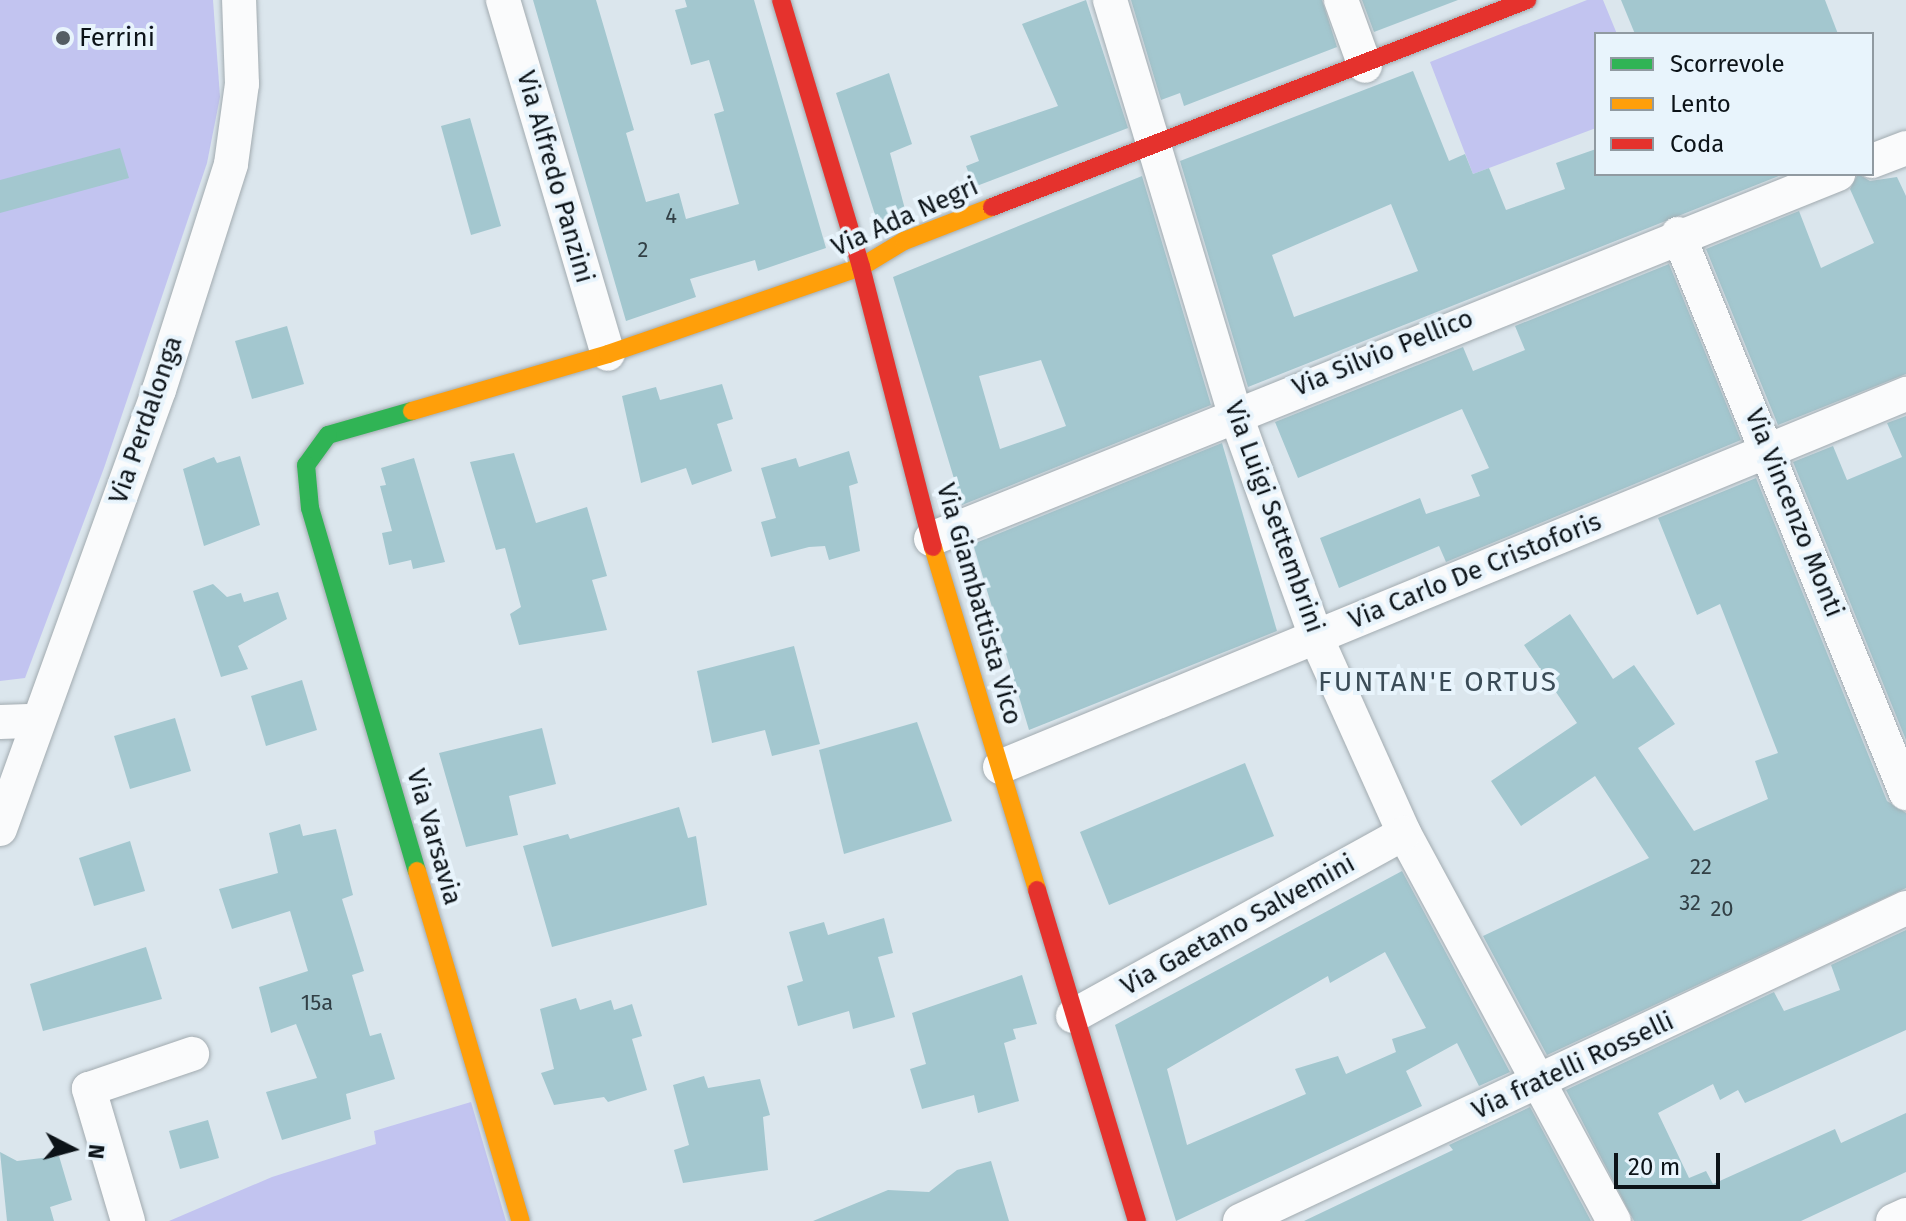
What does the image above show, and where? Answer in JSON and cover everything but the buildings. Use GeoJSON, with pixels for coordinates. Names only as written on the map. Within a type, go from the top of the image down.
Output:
{"type":"FeatureCollection","features":[{"type":"Feature","properties":{"kind":"street","name":"Via Perdalonga"},"geometry":{"type":"LineString","coordinates":[[0,829],[36,721],[159,390],[231,164],[242,84],[239,0]]}},
{"type":"Feature","properties":{"kind":"street","name":"Via Alfredo Panzini"},"geometry":{"type":"LineString","coordinates":[[503,0],[608,354]]}},
{"type":"Feature","properties":{"kind":"street","name":"Via Giambattista Vico"},"geometry":{"type":"LineString","coordinates":[[781,0],[861,267],[931,539],[1137,1221]]}},
{"type":"Feature","properties":{"kind":"street","name":"Via Luigi Settembrini"},"geometry":{"type":"LineString","coordinates":[[1110,0],[1235,413],[1316,637],[1404,833],[1614,1221]]}},
{"type":"Feature","properties":{"kind":"street"},"geometry":{"type":"LineString","coordinates":[[1341,0],[1365,66]]}},
{"type":"Feature","properties":{"kind":"street","name":"Via Ada Negri"},"geometry":{"type":"LineString","coordinates":[[306,465],[328,435],[608,354],[861,267],[904,241],[1152,144],[1365,66],[1527,0]]}},
{"type":"Feature","properties":{"kind":"street","name":"Via Silvio Pellico"},"geometry":{"type":"LineString","coordinates":[[931,539],[1678,234],[1833,176]]}},
{"type":"Feature","properties":{"kind":"street","name":"Via Vincenzo Monti"},"geometry":{"type":"LineString","coordinates":[[1678,234],[1770,449],[1906,793]]}},
{"type":"Feature","properties":{"kind":"street","name":"Via Carlo De Cristoforis"},"geometry":{"type":"LineString","coordinates":[[1000,767],[1906,394]]}},
{"type":"Feature","properties":{"kind":"street","name":"Via Varsavia"},"geometry":{"type":"LineString","coordinates":[[306,465],[310,508],[521,1221]]}},
{"type":"Feature","properties":{"kind":"street"},"geometry":{"type":"LineString","coordinates":[[0,722],[36,721]]}},
{"type":"Feature","properties":{"kind":"street","name":"Via Gaetano Salvemini"},"geometry":{"type":"LineString","coordinates":[[1073,1016],[1404,833]]}},
{"type":"Feature","properties":{"kind":"street","name":"Via fratelli Rosselli"},"geometry":{"type":"LineString","coordinates":[[1240,1221],[1906,908]]}},
{"type":"Feature","properties":{"kind":"street"},"geometry":{"type":"LineString","coordinates":[[128,1221],[89,1089],[192,1054]]}},
{"type":"Feature","properties":{"kind":"street"},"geometry":{"type":"LineString","coordinates":[[1893,1221],[1906,1215]]}},
{"type":"Feature","properties":{"kind":"shaded area"},"geometry":{"type":"Polygon","coordinates":[[[0,0],[213,0],[220,97],[207,163],[104,468],[25,678],[0,681],[0,0]]]}},
{"type":"Feature","properties":{"kind":"shaded area"},"geometry":{"type":"Polygon","coordinates":[[[1587,0],[1603,0],[1616,32],[1594,32],[1594,129],[1473,174],[1430,62],[1587,0]]]}},
{"type":"Feature","properties":{"kind":"shaded area"},"geometry":{"type":"Polygon","coordinates":[[[471,1102],[506,1221],[169,1221],[272,1177],[376,1144],[374,1131],[471,1102]]]}},
{"type":"Feature","properties":{"kind":"traffic: fast"},"geometry":{"type":"LineString","coordinates":[[412,411],[328,435],[306,465],[310,508],[417,871]]}},
{"type":"Feature","properties":{"kind":"traffic: slow"},"geometry":{"type":"LineString","coordinates":[[412,411],[608,354],[861,267],[904,241],[992,207]]}},
{"type":"Feature","properties":{"kind":"traffic: slow"},"geometry":{"type":"LineString","coordinates":[[933,547],[1037,890]]}},
{"type":"Feature","properties":{"kind":"traffic: slow"},"geometry":{"type":"LineString","coordinates":[[417,871],[521,1221]]}},
{"type":"Feature","properties":{"kind":"traffic: jam"},"geometry":{"type":"LineString","coordinates":[[781,0],[861,267],[933,547]]}},
{"type":"Feature","properties":{"kind":"traffic: jam"},"geometry":{"type":"LineString","coordinates":[[992,207],[1527,0]]}},
{"type":"Feature","properties":{"kind":"traffic: jam"},"geometry":{"type":"LineString","coordinates":[[1037,890],[1137,1221]]}},
{"type":"Feature","properties":{"kind":"place","name":"Ferrini"},"geometry":{"type":"Point","coordinates":[63,38]}},
{"type":"Feature","properties":{"kind":"district","name":"FUNTAN'E ORTUS"},"geometry":{"type":"Point","coordinates":[1438,682]}}]}
